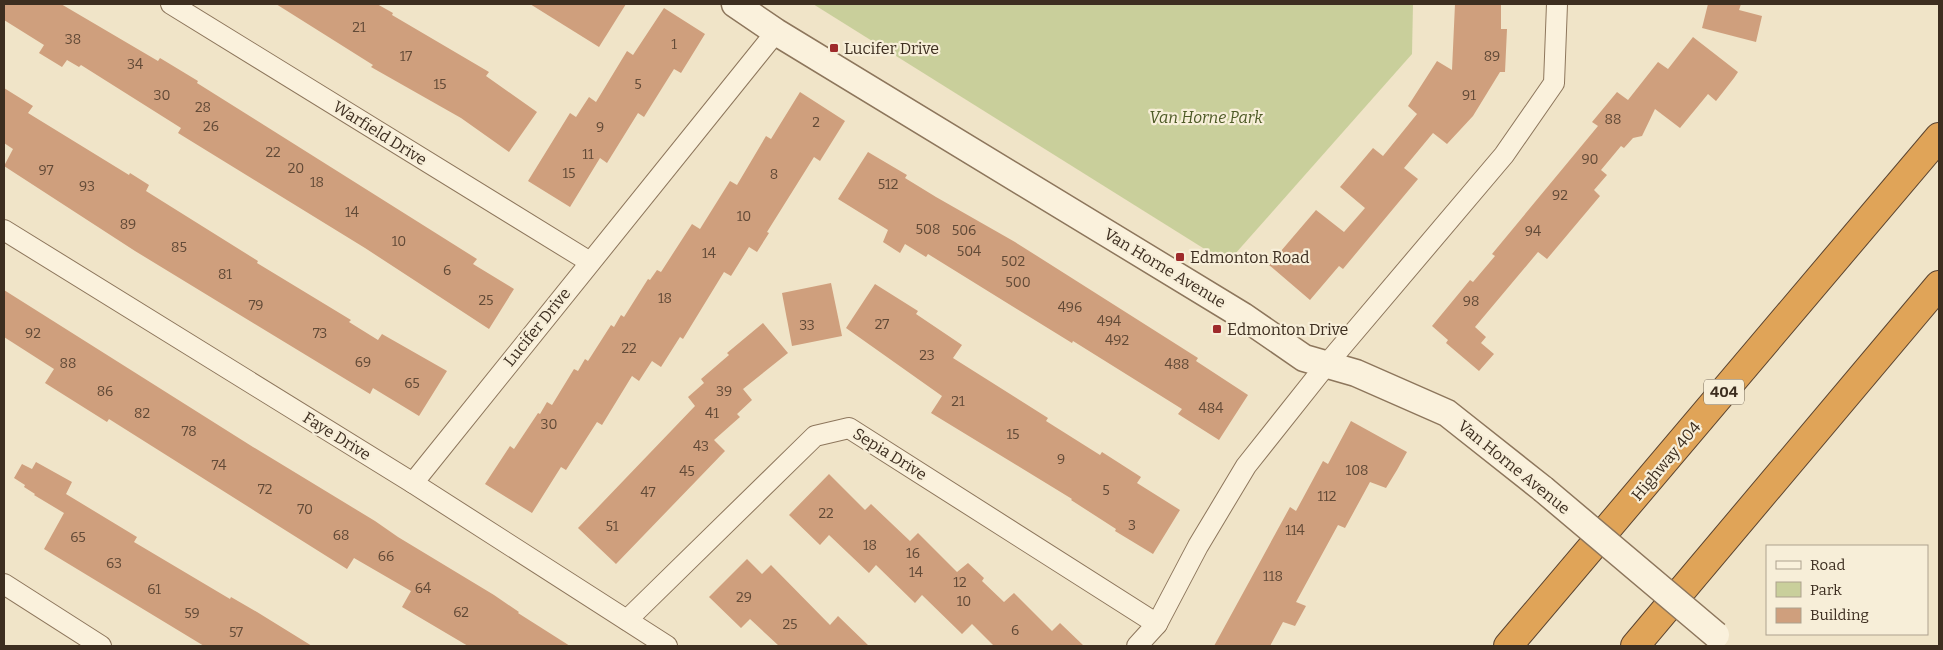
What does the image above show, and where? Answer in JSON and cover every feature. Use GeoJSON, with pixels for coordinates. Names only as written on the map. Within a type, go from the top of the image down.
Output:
{"type":"FeatureCollection","features":[{"type":"Feature","properties":{"kind":"highway","name":"Highway 404"},"geometry":{"type":"LineString","coordinates":[[1508,646],[1939,137]]}},
{"type":"Feature","properties":{"kind":"highway"},"geometry":{"type":"LineString","coordinates":[[1635,646],[1939,285]]}},
{"type":"Feature","properties":{"kind":"street","name":"Warfield Drive"},"geometry":{"type":"LineString","coordinates":[[171,4],[590,262]]}},
{"type":"Feature","properties":{"kind":"street","name":"Van Horne Avenue"},"geometry":{"type":"LineString","coordinates":[[735,4],[776,32],[1243,316],[1304,358],[1356,373],[1447,413],[1543,489],[1723,641]]}},
{"type":"Feature","properties":{"kind":"street"},"geometry":{"type":"LineString","coordinates":[[1137,646],[1157,624],[1198,546],[1246,466],[1328,364],[1504,155],[1554,83],[1558,4]]}},
{"type":"Feature","properties":{"kind":"street","name":"Lucifer Drive"},"geometry":{"type":"LineString","coordinates":[[413,483],[776,32]]}},
{"type":"Feature","properties":{"kind":"street","name":"Faye Drive"},"geometry":{"type":"LineString","coordinates":[[4,230],[413,483],[668,646]]}},
{"type":"Feature","properties":{"kind":"street","name":"Sepia Drive"},"geometry":{"type":"LineString","coordinates":[[626,620],[815,436],[849,428],[1157,624]]}},
{"type":"Feature","properties":{"kind":"street"},"geometry":{"type":"LineString","coordinates":[[4,584],[101,646]]}},
{"type":"Feature","properties":{"kind":"green space","name":"Van Horne Park"},"geometry":{"type":"Polygon","coordinates":[[[813,4],[1413,4],[1412,54],[1227,263],[813,4]]]}},
{"type":"Feature","properties":{"kind":"building"},"geometry":{"type":"Polygon","coordinates":[[[4,4],[61,4],[158,61],[160,58],[477,259],[473,264],[514,289],[489,329],[365,248],[178,133],[181,128],[81,65],[79,67],[67,60],[62,67],[39,53],[44,45],[4,20],[4,4]]]}},
{"type":"Feature","properties":{"kind":"building"},"geometry":{"type":"Polygon","coordinates":[[[276,4],[377,4],[393,13],[392,15],[489,72],[486,76],[537,112],[509,152],[461,118],[371,67],[373,65],[276,4]]]}},
{"type":"Feature","properties":{"kind":"building"},"geometry":{"type":"Polygon","coordinates":[[[530,4],[626,4],[599,47],[530,4]]]}},
{"type":"Feature","properties":{"kind":"building"},"geometry":{"type":"Polygon","coordinates":[[[1455,4],[1501,4],[1501,29],[1507,29],[1505,72],[1500,72],[1473,116],[1447,144],[1433,133],[1404,168],[1418,179],[1343,269],[1339,266],[1310,300],[1269,265],[1316,210],[1344,232],[1365,208],[1340,187],[1373,148],[1383,156],[1417,114],[1408,106],[1437,61],[1452,70],[1455,4]]]}},
{"type":"Feature","properties":{"kind":"building"},"geometry":{"type":"Polygon","coordinates":[[[1708,4],[1741,4],[1739,10],[1762,16],[1756,42],[1702,28],[1708,4]]]}},
{"type":"Feature","properties":{"kind":"building"},"geometry":{"type":"Polygon","coordinates":[[[664,8],[705,34],[681,73],[674,69],[644,117],[638,113],[607,163],[600,158],[570,207],[528,181],[570,113],[576,117],[589,97],[596,102],[627,51],[633,55],[664,8]]]}},
{"type":"Feature","properties":{"kind":"building"},"geometry":{"type":"Polygon","coordinates":[[[1693,37],[1738,72],[1716,101],[1708,94],[1680,128],[1655,109],[1642,136],[1633,138],[1624,148],[1621,146],[1601,170],[1607,175],[1594,190],[1600,196],[1547,259],[1538,252],[1475,327],[1486,337],[1481,343],[1494,354],[1479,371],[1446,343],[1448,340],[1432,326],[1470,280],[1473,282],[1495,256],[1492,254],[1598,126],[1592,122],[1617,92],[1628,100],[1658,62],[1668,69],[1693,37]]]}},
{"type":"Feature","properties":{"kind":"building"},"geometry":{"type":"Polygon","coordinates":[[[4,88],[33,106],[28,113],[129,175],[130,173],[149,185],[146,191],[258,261],[257,263],[351,320],[349,322],[378,340],[382,334],[447,371],[419,416],[373,388],[370,394],[135,251],[4,166],[13,149],[4,143],[4,88]]]}},
{"type":"Feature","properties":{"kind":"building"},"geometry":{"type":"Polygon","coordinates":[[[800,92],[845,121],[820,161],[814,157],[767,232],[769,233],[757,252],[749,247],[731,276],[724,272],[683,339],[680,337],[661,367],[652,361],[639,381],[632,376],[602,425],[597,422],[566,470],[561,467],[532,513],[485,484],[510,446],[514,449],[547,402],[552,405],[574,369],[578,371],[585,359],[588,361],[611,325],[614,327],[621,315],[624,317],[648,279],[650,280],[657,270],[661,272],[692,224],[700,229],[730,181],[737,185],[766,136],[771,139],[800,92]]]}},
{"type":"Feature","properties":{"kind":"building"},"geometry":{"type":"Polygon","coordinates":[[[868,152],[907,175],[905,178],[1015,242],[1198,358],[1196,361],[1248,395],[1219,440],[1178,414],[1182,409],[928,254],[926,257],[905,244],[900,253],[883,242],[888,230],[838,199],[868,152]]]}},
{"type":"Feature","properties":{"kind":"building"},"geometry":{"type":"Polygon","coordinates":[[[831,283],[842,336],[792,346],[782,293],[831,283]]]}},
{"type":"Feature","properties":{"kind":"building"},"geometry":{"type":"Polygon","coordinates":[[[875,284],[918,311],[916,314],[962,345],[953,358],[1048,418],[1046,421],[1100,455],[1102,452],[1141,477],[1137,483],[1180,510],[1153,554],[1115,531],[1116,529],[1072,499],[931,413],[942,396],[846,328],[875,284]]]}},
{"type":"Feature","properties":{"kind":"building"},"geometry":{"type":"Polygon","coordinates":[[[4,290],[253,447],[494,595],[518,613],[570,646],[468,646],[402,607],[411,591],[354,558],[347,569],[109,419],[107,422],[45,383],[54,369],[4,337],[4,290]]]}},
{"type":"Feature","properties":{"kind":"building"},"geometry":{"type":"Polygon","coordinates":[[[763,323],[788,353],[743,389],[752,400],[737,414],[740,417],[714,440],[725,451],[616,564],[578,528],[695,406],[688,397],[704,383],[701,379],[729,355],[727,353],[763,323]]]}},
{"type":"Feature","properties":{"kind":"building"},"geometry":{"type":"Polygon","coordinates":[[[1351,421],[1407,452],[1397,470],[1386,488],[1370,482],[1345,528],[1338,525],[1296,602],[1306,606],[1295,626],[1283,622],[1270,646],[1214,646],[1290,507],[1296,511],[1323,461],[1328,464],[1351,421]]]}},
{"type":"Feature","properties":{"kind":"building"},"geometry":{"type":"Polygon","coordinates":[[[36,462],[72,482],[66,494],[137,537],[134,542],[230,599],[231,597],[257,612],[312,646],[204,646],[44,549],[64,513],[34,495],[24,487],[25,485],[14,478],[22,464],[32,469],[36,462]]]}},
{"type":"Feature","properties":{"kind":"building"},"geometry":{"type":"Polygon","coordinates":[[[829,474],[865,510],[871,504],[910,541],[918,533],[957,572],[968,563],[984,578],[982,581],[1004,602],[1014,593],[1052,631],[1060,623],[1084,646],[994,646],[972,624],[962,634],[922,595],[915,603],[876,565],[869,573],[829,535],[820,545],[789,515],[829,474]]]}},
{"type":"Feature","properties":{"kind":"building"},"geometry":{"type":"Polygon","coordinates":[[[747,559],[762,574],[771,565],[830,625],[838,616],[869,646],[779,646],[750,619],[741,628],[709,597],[747,559]]]}},
{"type":"Feature","properties":{"kind":"place","name":"Lucifer Drive"},"geometry":{"type":"Point","coordinates":[834,48]}},
{"type":"Feature","properties":{"kind":"place","name":"Edmonton Road"},"geometry":{"type":"Point","coordinates":[1180,257]}},
{"type":"Feature","properties":{"kind":"place","name":"Edmonton Drive"},"geometry":{"type":"Point","coordinates":[1217,329]}}]}
